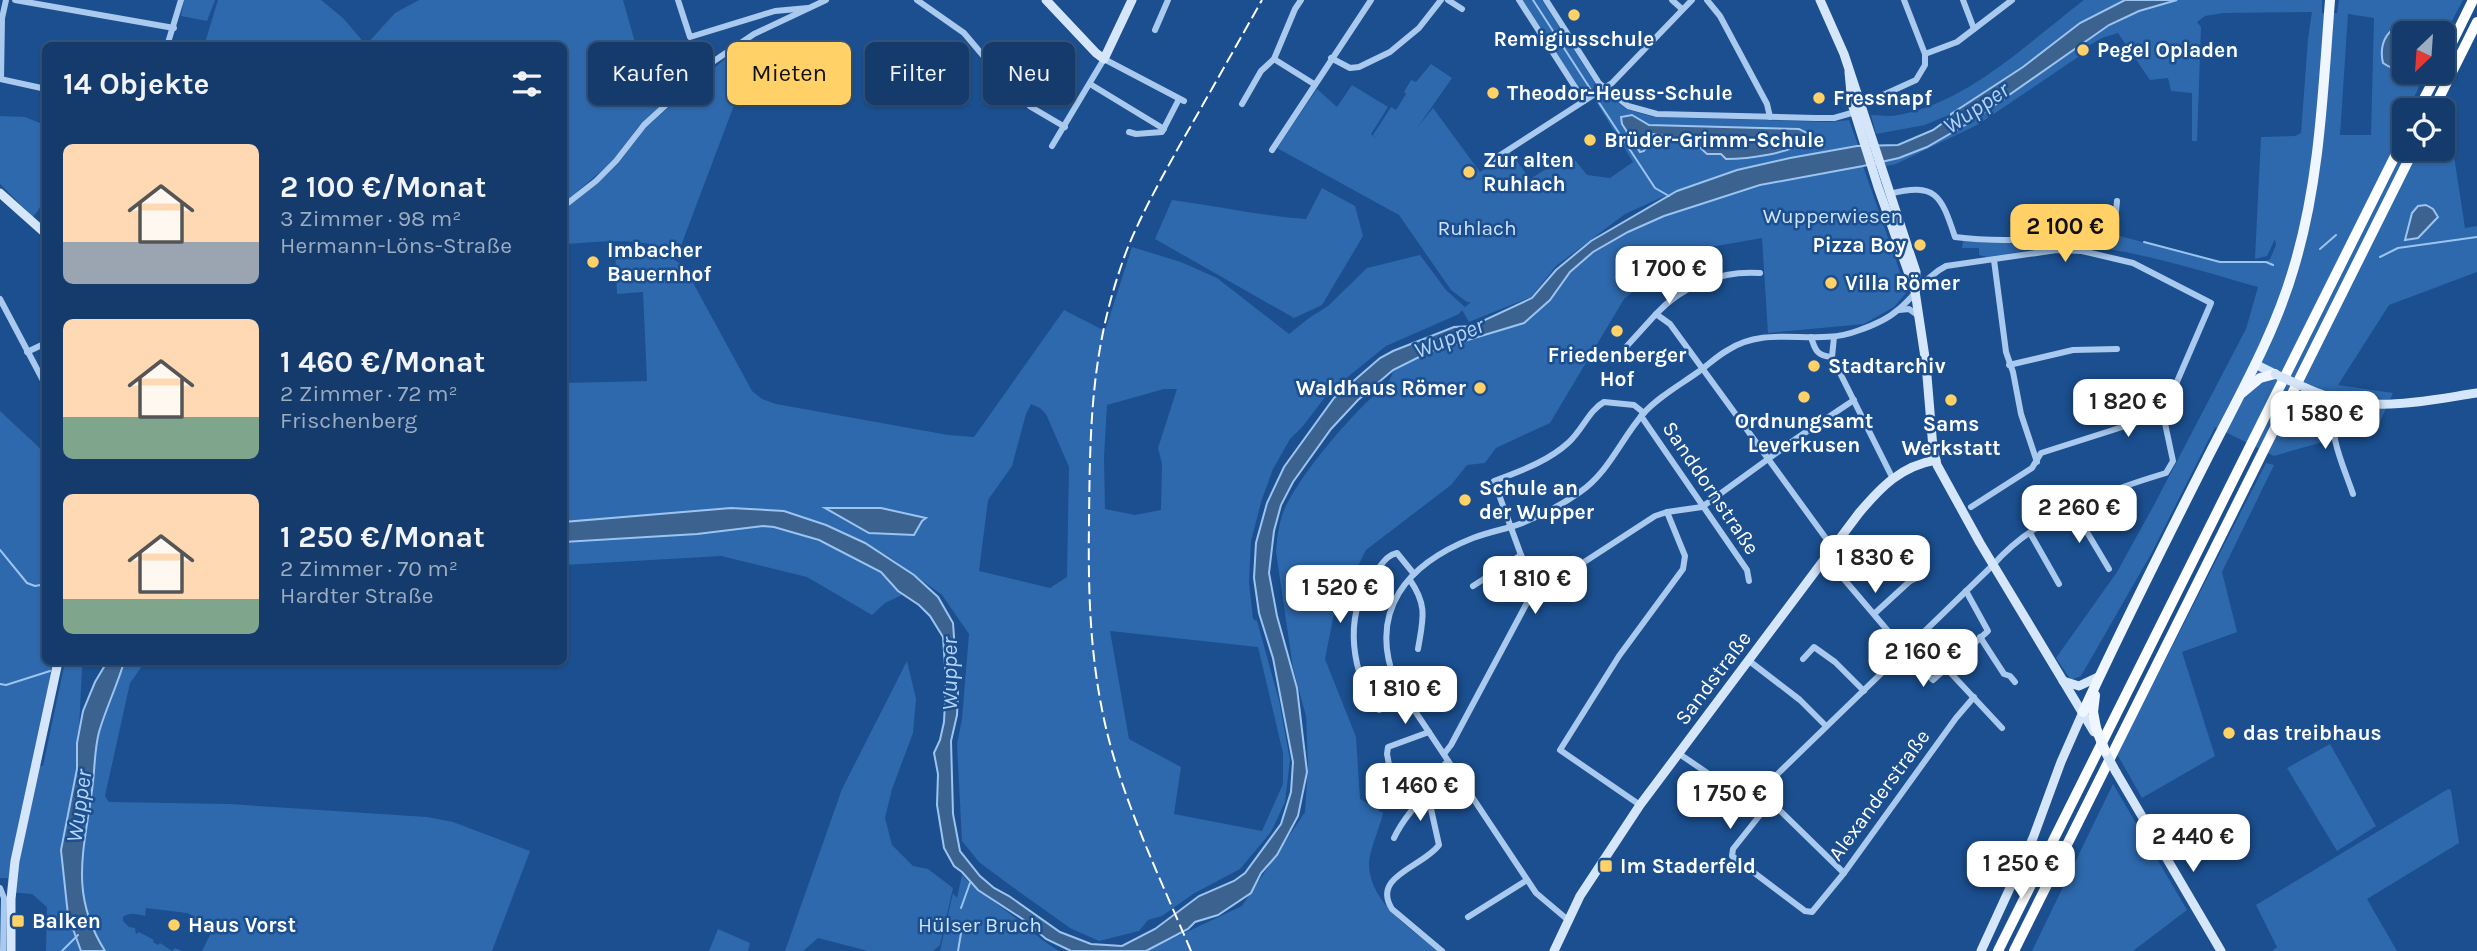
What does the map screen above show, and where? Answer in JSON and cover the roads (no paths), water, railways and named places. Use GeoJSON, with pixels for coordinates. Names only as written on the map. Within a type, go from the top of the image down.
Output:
{"type":"FeatureCollection","features":[{"type":"Feature","properties":{"kind":"highway"},"geometry":{"type":"LineString","coordinates":[[2455,37],[2473,0]]}},
{"type":"Feature","properties":{"kind":"highway"},"geometry":{"type":"LineString","coordinates":[[2439,98],[2477,22]]}},
{"type":"Feature","properties":{"kind":"highway"},"geometry":{"type":"LineString","coordinates":[[1998,951],[2393,161]]}},
{"type":"Feature","properties":{"kind":"highway"},"geometry":{"type":"LineString","coordinates":[[2014,951],[2408,161]]}},
{"type":"Feature","properties":{"kind":"main road"},"geometry":{"type":"LineString","coordinates":[[1046,0],[1104,59],[1132,0]]}},
{"type":"Feature","properties":{"kind":"main road"},"geometry":{"type":"LineString","coordinates":[[1820,0],[1844,54],[1849,72],[1849,93],[1858,109],[1885,195],[1916,272],[1915,291],[1936,460],[1993,565],[2095,730],[2116,772],[2221,951]]}},
{"type":"Feature","properties":{"kind":"main road"},"geometry":{"type":"LineString","coordinates":[[1981,951],[2033,838],[2061,762],[2098,677],[2255,364],[2286,294],[2311,199],[2330,0]]}},
{"type":"Feature","properties":{"kind":"main road"},"geometry":{"type":"LineString","coordinates":[[0,193],[42,230]]}},
{"type":"Feature","properties":{"kind":"main road"},"geometry":{"type":"LineString","coordinates":[[2255,364],[2336,400],[2366,405],[2387,405],[2477,393]]}},
{"type":"Feature","properties":{"kind":"main road"},"geometry":{"type":"LineString","coordinates":[[2239,396],[2260,378],[2275,374]]}},
{"type":"Feature","properties":{"kind":"main road","name":"Sandstraße"},"geometry":{"type":"LineString","coordinates":[[1554,951],[1600,863],[1640,805],[1862,508],[1892,477],[1914,466],[1936,460]]}},
{"type":"Feature","properties":{"kind":"main road"},"geometry":{"type":"LineString","coordinates":[[11,951],[11,898],[15,861],[57,665]]}},
{"type":"Feature","properties":{"kind":"main road"},"geometry":{"type":"LineString","coordinates":[[2062,680],[2079,687],[2098,677]]}},
{"type":"Feature","properties":{"kind":"main road"},"geometry":{"type":"LineString","coordinates":[[2095,730],[2093,707],[2098,677]]}},
{"type":"Feature","properties":{"kind":"street"},"geometry":{"type":"LineString","coordinates":[[6,0],[2,18],[0,79],[42,88]]}},
{"type":"Feature","properties":{"kind":"street"},"geometry":{"type":"LineString","coordinates":[[15,0],[174,28]]}},
{"type":"Feature","properties":{"kind":"street"},"geometry":{"type":"LineString","coordinates":[[169,42],[181,0]]}},
{"type":"Feature","properties":{"kind":"street"},"geometry":{"type":"LineString","coordinates":[[678,0],[690,37],[775,11],[810,8]]}},
{"type":"Feature","properties":{"kind":"street"},"geometry":{"type":"LineString","coordinates":[[567,204],[616,162],[644,125],[714,61],[754,34],[826,0]]}},
{"type":"Feature","properties":{"kind":"street"},"geometry":{"type":"LineString","coordinates":[[917,0],[964,33],[1007,84],[1031,107],[1065,127]]}},
{"type":"Feature","properties":{"kind":"street"},"geometry":{"type":"LineString","coordinates":[[1155,30],[1168,0]]}},
{"type":"Feature","properties":{"kind":"street"},"geometry":{"type":"LineString","coordinates":[[1242,104],[1261,71],[1274,59],[1301,0]]}},
{"type":"Feature","properties":{"kind":"street"},"geometry":{"type":"LineString","coordinates":[[1272,150],[1371,0]]}},
{"type":"Feature","properties":{"kind":"street"},"geometry":{"type":"LineString","coordinates":[[1331,58],[1350,68],[1359,67],[1404,42],[1441,0]]}},
{"type":"Feature","properties":{"kind":"street"},"geometry":{"type":"LineString","coordinates":[[1448,0],[1462,9]]}},
{"type":"Feature","properties":{"kind":"street"},"geometry":{"type":"LineString","coordinates":[[1519,0],[1587,99]]}},
{"type":"Feature","properties":{"kind":"street"},"geometry":{"type":"LineString","coordinates":[[1546,0],[1602,90],[1625,104],[1652,113],[1834,118],[1916,80],[1925,65],[1925,54],[1904,0]]}},
{"type":"Feature","properties":{"kind":"street"},"geometry":{"type":"LineString","coordinates":[[1672,0],[1682,9]]}},
{"type":"Feature","properties":{"kind":"street"},"geometry":{"type":"LineString","coordinates":[[1488,163],[1602,90],[1677,18],[1692,0]]}},
{"type":"Feature","properties":{"kind":"street"},"geometry":{"type":"LineString","coordinates":[[1707,0],[1720,16],[1767,104],[1770,117]]}},
{"type":"Feature","properties":{"kind":"street"},"geometry":{"type":"LineString","coordinates":[[1964,0],[1974,29]]}},
{"type":"Feature","properties":{"kind":"street"},"geometry":{"type":"LineString","coordinates":[[1925,54],[1957,42],[2012,0]]}},
{"type":"Feature","properties":{"kind":"street"},"geometry":{"type":"LineString","coordinates":[[1052,146],[1104,59],[1181,100],[1162,132],[1129,132]]}},
{"type":"Feature","properties":{"kind":"street"},"geometry":{"type":"LineString","coordinates":[[1274,59],[1314,84]]}},
{"type":"Feature","properties":{"kind":"street"},"geometry":{"type":"LineString","coordinates":[[1090,84],[1164,129]]}},
{"type":"Feature","properties":{"kind":"street"},"geometry":{"type":"LineString","coordinates":[[1885,195],[1915,188],[1931,193],[1945,208],[1955,237],[1987,239],[2114,233],[2117,201]]}},
{"type":"Feature","properties":{"kind":"street"},"geometry":{"type":"LineString","coordinates":[[1568,920],[1541,899],[1527,880],[1405,699],[1388,663],[1384,642],[1392,605],[1412,577],[1458,545],[1511,526],[1562,503],[1590,485],[1609,464],[1643,414],[1726,351],[1746,341],[1778,336],[1834,337],[1855,332],[1899,310],[1937,270],[1946,266],[2061,250],[2108,256],[2133,263],[2211,303],[2164,415],[2173,461],[2166,473],[2116,488],[2072,507],[2009,546],[1993,565],[1760,791],[1744,798],[1678,753]]}},
{"type":"Feature","properties":{"kind":"street"},"geometry":{"type":"LineString","coordinates":[[1994,260],[2009,365],[2037,462]]}},
{"type":"Feature","properties":{"kind":"street"},"geometry":{"type":"LineString","coordinates":[[1626,347],[1664,304],[1688,289],[1717,276],[1760,273]]}},
{"type":"Feature","properties":{"kind":"street"},"geometry":{"type":"LineString","coordinates":[[0,299],[42,379]]}},
{"type":"Feature","properties":{"kind":"street"},"geometry":{"type":"LineString","coordinates":[[1899,310],[1909,309],[1919,316]]}},
{"type":"Feature","properties":{"kind":"street"},"geometry":{"type":"LineString","coordinates":[[1656,314],[1675,329],[1833,548]]}},
{"type":"Feature","properties":{"kind":"street"},"geometry":{"type":"LineString","coordinates":[[1811,337],[1816,352],[1832,357]]}},
{"type":"Feature","properties":{"kind":"street"},"geometry":{"type":"LineString","coordinates":[[1834,337],[1832,357],[1892,477]]}},
{"type":"Feature","properties":{"kind":"street"},"geometry":{"type":"LineString","coordinates":[[27,352],[42,345]]}},
{"type":"Feature","properties":{"kind":"street"},"geometry":{"type":"LineString","coordinates":[[2009,365],[2061,352],[2088,348],[2117,349]]}},
{"type":"Feature","properties":{"kind":"street"},"geometry":{"type":"LineString","coordinates":[[1535,586],[1552,583],[1655,516],[1702,507],[1854,400]]}},
{"type":"Feature","properties":{"kind":"street"},"geometry":{"type":"LineString","coordinates":[[1535,586],[1494,481],[1536,464],[1559,451],[1604,402],[1634,405],[1643,414]]}},
{"type":"Feature","properties":{"kind":"street"},"geometry":{"type":"LineString","coordinates":[[2335,405],[2332,423],[2334,435],[2353,494]]}},
{"type":"Feature","properties":{"kind":"street","name":"Sanddornstraße"},"geometry":{"type":"LineString","coordinates":[[1643,414],[1650,429],[1747,570],[1749,581]]}},
{"type":"Feature","properties":{"kind":"street"},"geometry":{"type":"LineString","coordinates":[[1971,507],[2032,468],[2041,453],[2164,415]]}},
{"type":"Feature","properties":{"kind":"street"},"geometry":{"type":"LineString","coordinates":[[2072,507],[2109,569]]}},
{"type":"Feature","properties":{"kind":"street"},"geometry":{"type":"LineString","coordinates":[[1640,805],[1560,750],[1619,656],[1683,569],[1685,556],[1667,512]]}},
{"type":"Feature","properties":{"kind":"street"},"geometry":{"type":"LineString","coordinates":[[2030,533],[2059,584]]}},
{"type":"Feature","properties":{"kind":"street"},"geometry":{"type":"LineString","coordinates":[[1405,699],[1383,710],[1374,707],[1358,672],[1355,658],[1354,624],[1365,589],[1390,555],[1397,553],[1412,577],[1423,608],[1424,620],[1418,649]]}},
{"type":"Feature","properties":{"kind":"street"},"geometry":{"type":"LineString","coordinates":[[1473,586],[1521,555]]}},
{"type":"Feature","properties":{"kind":"street"},"geometry":{"type":"LineString","coordinates":[[1826,558],[1933,680],[1988,631],[1966,591]]}},
{"type":"Feature","properties":{"kind":"street"},"geometry":{"type":"LineString","coordinates":[[1897,564],[1910,581]]}},
{"type":"Feature","properties":{"kind":"street"},"geometry":{"type":"LineString","coordinates":[[1874,614],[1910,581],[1923,575]]}},
{"type":"Feature","properties":{"kind":"street"},"geometry":{"type":"LineString","coordinates":[[1442,951],[1392,909],[1387,902],[1387,895],[1394,878],[1432,855],[1439,845],[1430,806],[1432,792],[1451,745],[1535,586]]}},
{"type":"Feature","properties":{"kind":"street"},"geometry":{"type":"LineString","coordinates":[[1980,637],[2004,674],[2011,676],[2015,682]]}},
{"type":"Feature","properties":{"kind":"street"},"geometry":{"type":"LineString","coordinates":[[1803,659],[1814,647],[1835,662],[1864,691]]}},
{"type":"Feature","properties":{"kind":"street"},"geometry":{"type":"LineString","coordinates":[[1748,660],[1800,700],[1826,726]]}},
{"type":"Feature","properties":{"kind":"street"},"geometry":{"type":"LineString","coordinates":[[1946,668],[2002,728]]}},
{"type":"Feature","properties":{"kind":"street","name":"Alexanderstraße"},"geometry":{"type":"LineString","coordinates":[[1744,798],[1760,815],[1733,849],[1732,856],[1805,911],[1812,912],[1974,697]]}},
{"type":"Feature","properties":{"kind":"street"},"geometry":{"type":"LineString","coordinates":[[1393,785],[1388,747],[1429,732]]}},
{"type":"Feature","properties":{"kind":"street"},"geometry":{"type":"LineString","coordinates":[[1760,791],[1844,873]]}},
{"type":"Feature","properties":{"kind":"street"},"geometry":{"type":"LineString","coordinates":[[1394,838],[1423,797],[1432,792]]}},
{"type":"Feature","properties":{"kind":"street"},"geometry":{"type":"LineString","coordinates":[[1468,917],[1527,880]]}},
{"type":"Feature","properties":{"kind":"street"},"geometry":{"type":"LineString","coordinates":[[2,885],[3,951]]}},
{"type":"Feature","properties":{"kind":"water","name":"Wupper"},"geometry":{"type":"Polygon","coordinates":[[[2125,0],[2177,0],[2139,11],[2109,25],[1972,121],[1927,147],[1899,158],[1760,185],[1664,216],[1628,232],[1593,252],[1570,272],[1550,300],[1524,323],[1431,351],[1393,370],[1358,400],[1331,429],[1293,482],[1281,505],[1274,531],[1269,573],[1277,616],[1297,688],[1307,772],[1298,816],[1277,855],[1261,873],[1251,893],[1218,915],[1195,922],[1188,929],[1146,951],[1071,951],[1046,939],[1024,920],[978,890],[954,866],[944,848],[937,805],[938,774],[934,753],[944,722],[946,681],[943,637],[930,616],[898,591],[881,572],[819,540],[774,527],[567,542],[567,522],[731,508],[784,511],[826,525],[865,543],[914,575],[938,597],[953,623],[958,693],[957,715],[951,741],[953,814],[960,851],[980,876],[994,888],[1060,932],[1091,944],[1122,946],[1155,929],[1199,896],[1234,881],[1245,873],[1281,824],[1291,792],[1293,762],[1273,658],[1259,613],[1254,578],[1256,543],[1267,503],[1284,467],[1334,398],[1380,358],[1393,351],[1454,327],[1472,326],[1532,298],[1556,270],[1591,241],[1677,191],[1737,170],[1790,158],[1857,146],[1898,145],[1933,130],[1951,117],[1951,114],[2023,67],[2080,23],[2125,0]]]}},
{"type":"Feature","properties":{"kind":"water"},"geometry":{"type":"Polygon","coordinates":[[[2392,30],[2392,68],[2383,63],[2383,44],[2392,30]]]}},
{"type":"Feature","properties":{"kind":"water"},"geometry":{"type":"Polygon","coordinates":[[[1632,115],[1649,125],[1799,129],[1815,137],[1815,141],[1807,140],[1790,149],[1768,155],[1726,159],[1721,154],[1707,154],[1693,141],[1653,134],[1644,151],[1640,152],[1622,124],[1621,117],[1632,115]]]}},
{"type":"Feature","properties":{"kind":"water"},"geometry":{"type":"Polygon","coordinates":[[[2426,205],[2433,209],[2438,217],[2418,238],[2405,240],[2412,213],[2418,206],[2426,205]]]}},
{"type":"Feature","properties":{"kind":"water"},"geometry":{"type":"Polygon","coordinates":[[[825,508],[881,508],[926,518],[914,535],[869,533],[825,508]]]}},
{"type":"Feature","properties":{"kind":"water","name":"Wupper"},"geometry":{"type":"Polygon","coordinates":[[[105,665],[123,665],[97,739],[83,853],[83,891],[87,910],[105,951],[81,951],[68,915],[61,850],[77,769],[77,743],[83,711],[105,665]]]}},
{"type":"Feature","properties":{"kind":"waterway"},"geometry":{"type":"LineString","coordinates":[[1533,0],[1593,93]]}},
{"type":"Feature","properties":{"kind":"waterway"},"geometry":{"type":"LineString","coordinates":[[1596,98],[1655,188],[1669,196]]}},
{"type":"Feature","properties":{"kind":"waterway"},"geometry":{"type":"LineString","coordinates":[[2320,249],[2336,235]]}},
{"type":"Feature","properties":{"kind":"waterway"},"geometry":{"type":"LineString","coordinates":[[2380,257],[2398,248],[2477,237]]}},
{"type":"Feature","properties":{"kind":"waterway"},"geometry":{"type":"LineString","coordinates":[[2144,242],[2220,262],[2266,262],[2273,265]]}},
{"type":"Feature","properties":{"kind":"waterway"},"geometry":{"type":"LineString","coordinates":[[0,550],[27,583],[42,585]]}},
{"type":"Feature","properties":{"kind":"waterway"},"geometry":{"type":"LineString","coordinates":[[0,684],[6,685],[50,671]]}},
{"type":"Feature","properties":{"kind":"waterway"},"geometry":{"type":"LineString","coordinates":[[961,908],[970,883]]}},
{"type":"Feature","properties":{"kind":"waterway"},"geometry":{"type":"LineString","coordinates":[[958,921],[956,927],[961,933],[958,951]]}},
{"type":"Feature","properties":{"kind":"waterway"},"geometry":{"type":"LineString","coordinates":[[62,951],[78,935]]}},
{"type":"Feature","properties":{"kind":"railway"},"geometry":{"type":"LineString","coordinates":[[1191,951],[1133,813],[1114,756],[1101,703],[1093,652],[1090,601],[1089,486],[1092,416],[1106,317],[1128,247],[1160,181],[1262,0]]}},
{"type":"Feature","properties":{"kind":"place","name":"Remigiusschule"},"geometry":{"type":"Point","coordinates":[1574,15]}},
{"type":"Feature","properties":{"kind":"place","name":"Pegel Opladen"},"geometry":{"type":"Point","coordinates":[2083,50]}},
{"type":"Feature","properties":{"kind":"place","name":"Theodor-Heuss-Schule"},"geometry":{"type":"Point","coordinates":[1493,93]}},
{"type":"Feature","properties":{"kind":"place","name":"Fressnapf"},"geometry":{"type":"Point","coordinates":[1819,98]}},
{"type":"Feature","properties":{"kind":"place","name":"Brüder-Grimm-Schule"},"geometry":{"type":"Point","coordinates":[1590,140]}},
{"type":"Feature","properties":{"kind":"place","name":"Zur alten Ruhlach"},"geometry":{"type":"Point","coordinates":[1469,172]}},
{"type":"Feature","properties":{"kind":"place","name":"Pizza Boy"},"geometry":{"type":"Point","coordinates":[1920,245]}},
{"type":"Feature","properties":{"kind":"place","name":"Imbacher Bauernhof"},"geometry":{"type":"Point","coordinates":[593,262]}},
{"type":"Feature","properties":{"kind":"place","name":"Villa Römer"},"geometry":{"type":"Point","coordinates":[1831,283]}},
{"type":"Feature","properties":{"kind":"place","name":"Friedenberger Hof"},"geometry":{"type":"Point","coordinates":[1617,331]}},
{"type":"Feature","properties":{"kind":"place","name":"Stadtarchiv"},"geometry":{"type":"Point","coordinates":[1814,366]}},
{"type":"Feature","properties":{"kind":"place","name":"Waldhaus Römer"},"geometry":{"type":"Point","coordinates":[1480,388]}},
{"type":"Feature","properties":{"kind":"place","name":"Ordnungsamt Leverkusen"},"geometry":{"type":"Point","coordinates":[1804,397]}},
{"type":"Feature","properties":{"kind":"place","name":"Sams Werkstatt"},"geometry":{"type":"Point","coordinates":[1951,400]}},
{"type":"Feature","properties":{"kind":"place","name":"Schule an der Wupper"},"geometry":{"type":"Point","coordinates":[1465,500]}},
{"type":"Feature","properties":{"kind":"place","name":"das treibhaus"},"geometry":{"type":"Point","coordinates":[2229,733]}},
{"type":"Feature","properties":{"kind":"place","name":"Im Staderfeld"},"geometry":{"type":"Point","coordinates":[1606,866]}},
{"type":"Feature","properties":{"kind":"place","name":"Balken"},"geometry":{"type":"Point","coordinates":[18,921]}},
{"type":"Feature","properties":{"kind":"place","name":"Haus Vorst"},"geometry":{"type":"Point","coordinates":[174,925]}},
{"type":"Feature","properties":{"kind":"park label","name":"Wupperwiesen"},"geometry":{"type":"Point","coordinates":[1833,216]}},
{"type":"Feature","properties":{"kind":"park label","name":"Ruhlach"},"geometry":{"type":"Point","coordinates":[1477,228]}},
{"type":"Feature","properties":{"kind":"park label","name":"Hülser Bruch"},"geometry":{"type":"Point","coordinates":[980,925]}}]}
